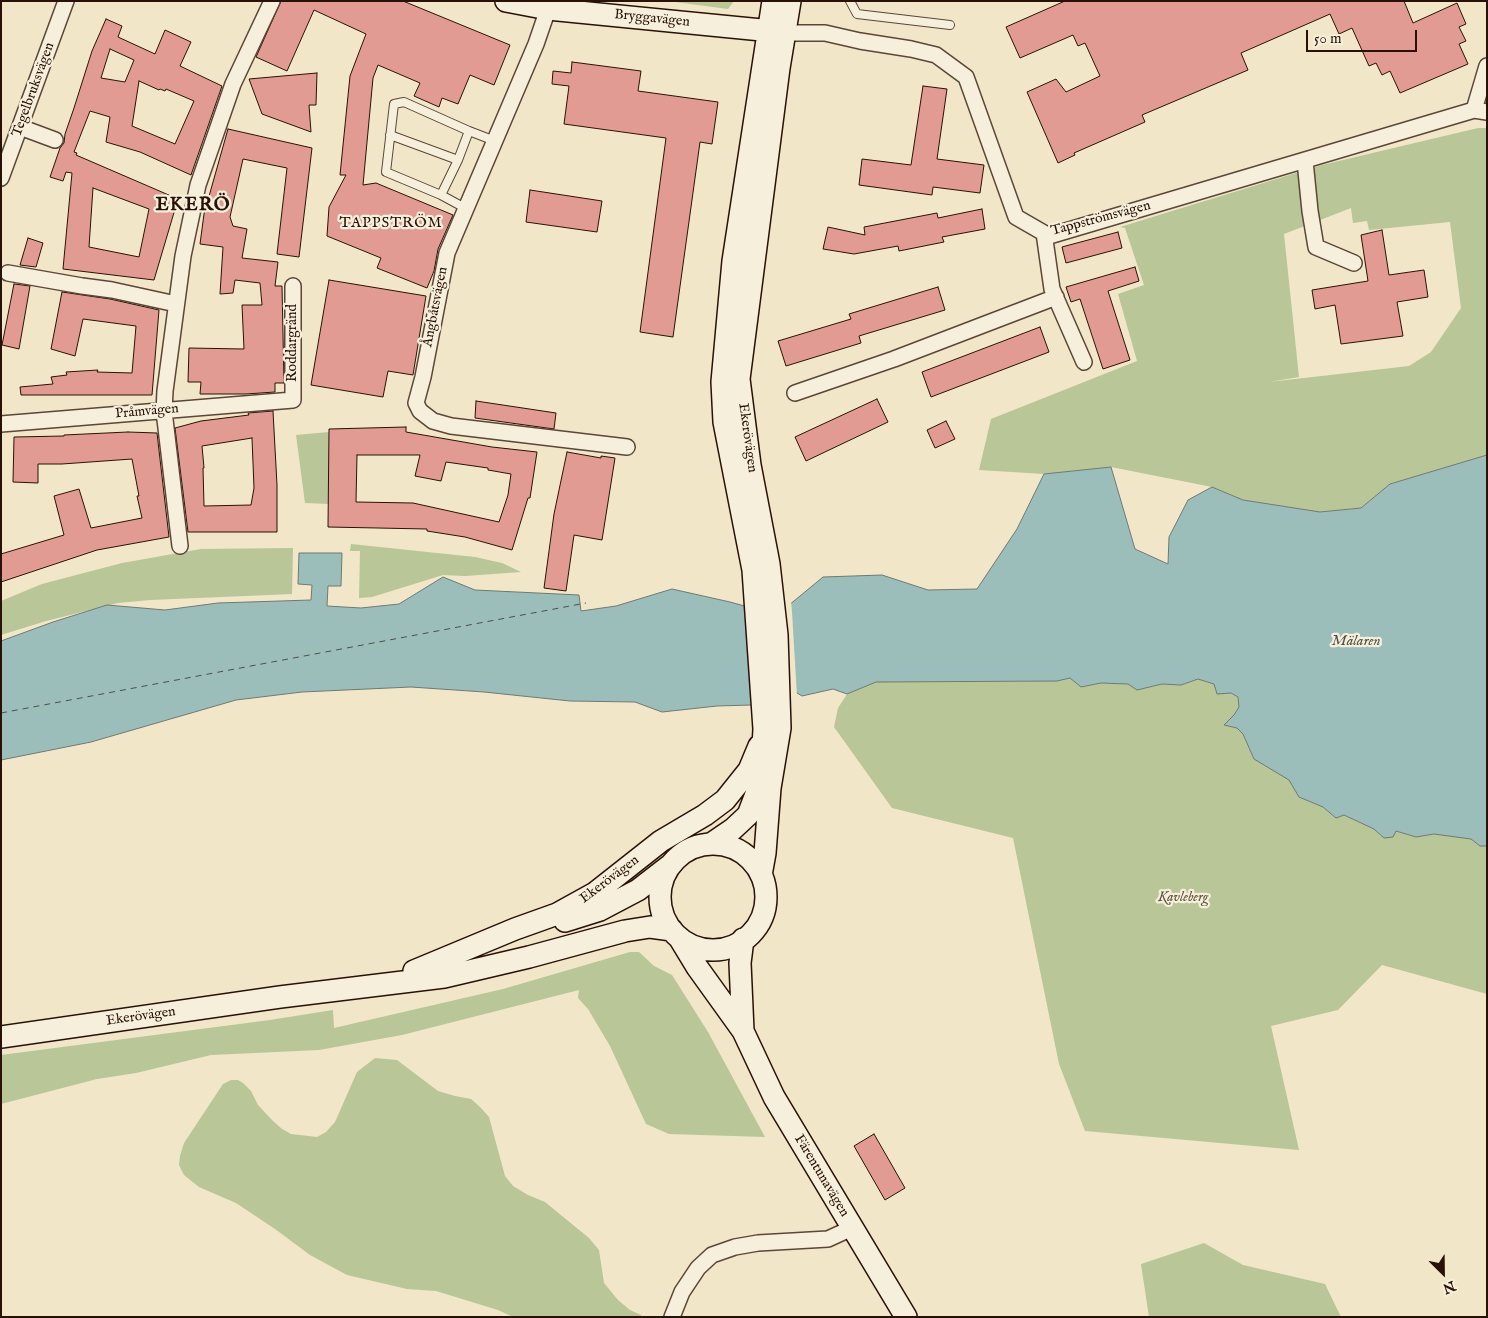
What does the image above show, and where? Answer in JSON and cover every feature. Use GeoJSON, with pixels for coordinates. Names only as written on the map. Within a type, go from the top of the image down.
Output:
{"type":"FeatureCollection","features":[{"type":"Feature","properties":{"kind":"main road","name":"Bryggavägen"},"geometry":{"type":"LineString","coordinates":[[506,1],[548,9],[777,32]]}},
{"type":"Feature","properties":{"kind":"main road","name":"Ekerövägen"},"geometry":{"type":"LineString","coordinates":[[773,1],[777,32]]}},
{"type":"Feature","properties":{"kind":"main road","name":"Ekerövägen"},"geometry":{"type":"LineString","coordinates":[[711,844],[733,829],[748,815],[761,781],[769,730],[777,636],[769,564],[743,473],[724,422],[722,382],[733,261],[777,32],[790,1]]}},
{"type":"Feature","properties":{"kind":"main road","name":"Ekerövägen"},"geometry":{"type":"LineString","coordinates":[[761,875],[765,854],[770,788],[769,730]]}},
{"type":"Feature","properties":{"kind":"main road","name":"Ekerövägen"},"geometry":{"type":"LineString","coordinates":[[414,971],[515,929],[557,914],[595,894],[661,841],[705,815],[724,800],[749,770],[769,730]]}},
{"type":"Feature","properties":{"kind":"main road"},"geometry":{"type":"LineString","coordinates":[[711,844],[724,845],[743,854],[755,864],[761,875],[765,892],[764,909],[756,926],[744,939],[721,949],[701,948],[690,945],[676,934],[663,912],[660,897],[661,885],[669,866],[685,852],[697,846],[711,844]]}},
{"type":"Feature","properties":{"kind":"main road","name":"Ekerövägen"},"geometry":{"type":"LineString","coordinates":[[280,997],[414,971],[600,910],[638,890],[669,866]]}},
{"type":"Feature","properties":{"kind":"main road","name":"Ekerövägen"},"geometry":{"type":"LineString","coordinates":[[1,1037],[280,997],[444,977],[625,931],[650,927],[676,934]]}},
{"type":"Feature","properties":{"kind":"main road","name":"Färentunavägen"},"geometry":{"type":"LineString","coordinates":[[676,934],[743,1031],[774,1097],[906,1317]]}},
{"type":"Feature","properties":{"kind":"main road","name":"Färentunavägen"},"geometry":{"type":"LineString","coordinates":[[743,1031],[740,963],[744,939]]}},
{"type":"Feature","properties":{"kind":"street","name":"Tegelbruksvägen"},"geometry":{"type":"LineString","coordinates":[[1,178],[66,1]]}},
{"type":"Feature","properties":{"kind":"street"},"geometry":{"type":"LineString","coordinates":[[180,546],[164,411],[183,256],[198,186],[235,77],[254,30],[272,1]]}},
{"type":"Feature","properties":{"kind":"street","name":"Ångbåtsvägen"},"geometry":{"type":"LineString","coordinates":[[548,9],[536,44],[447,253],[423,377],[416,403],[420,411],[433,421],[451,426],[627,447]]}},
{"type":"Feature","properties":{"kind":"street","name":"Tappströmsvägen"},"geometry":{"type":"LineString","coordinates":[[777,32],[825,33],[911,49],[936,55],[966,77],[1016,217],[1049,236],[1305,160],[1480,111]]}},
{"type":"Feature","properties":{"kind":"street"},"geometry":{"type":"LineString","coordinates":[[1480,111],[1487,66]]}},
{"type":"Feature","properties":{"kind":"street"},"geometry":{"type":"LineString","coordinates":[[20,127],[55,140]]}},
{"type":"Feature","properties":{"kind":"street"},"geometry":{"type":"LineString","coordinates":[[1305,160],[1316,247],[1354,263]]}},
{"type":"Feature","properties":{"kind":"street"},"geometry":{"type":"LineString","coordinates":[[1044,233],[1052,289],[1084,362]]}},
{"type":"Feature","properties":{"kind":"street"},"geometry":{"type":"LineString","coordinates":[[6,268],[82,286],[112,290],[176,304]]}},
{"type":"Feature","properties":{"kind":"street","name":"Roddargränd"},"geometry":{"type":"LineString","coordinates":[[293,286],[293,400]]}},
{"type":"Feature","properties":{"kind":"street"},"geometry":{"type":"LineString","coordinates":[[795,393],[902,356],[1056,296]]}},
{"type":"Feature","properties":{"kind":"street","name":"Pråmvägen"},"geometry":{"type":"LineString","coordinates":[[1,424],[293,400]]}},
{"type":"Feature","properties":{"kind":"street"},"geometry":{"type":"LineString","coordinates":[[672,1317],[682,1292],[698,1268],[712,1255],[736,1247],[758,1243],[828,1239],[852,1228]]}},
{"type":"Feature","properties":{"kind":"lane"},"geometry":{"type":"LineString","coordinates":[[850,1],[857,14],[950,26]]}},
{"type":"Feature","properties":{"kind":"lane"},"geometry":{"type":"LineString","coordinates":[[465,208],[441,195],[386,172],[394,104],[404,102],[495,141]]}},
{"type":"Feature","properties":{"kind":"lane"},"geometry":{"type":"LineString","coordinates":[[441,195],[458,160],[469,131]]}},
{"type":"Feature","properties":{"kind":"lane"},"geometry":{"type":"LineString","coordinates":[[390,135],[458,160]]}},
{"type":"Feature","properties":{"kind":"green space"},"geometry":{"type":"Polygon","coordinates":[[[668,1],[734,1],[728,9],[668,1]]]}},
{"type":"Feature","properties":{"kind":"green space"},"geometry":{"type":"Polygon","coordinates":[[[1478,128],[1487,128],[1487,455],[1390,484],[1361,508],[1320,512],[1243,500],[1212,487],[1111,467],[1044,474],[979,470],[991,419],[1137,361],[1118,294],[1144,285],[1125,228],[1120,227],[1322,165],[1478,128]],[[1351,208],[1284,234],[1299,377],[1269,382],[1409,366],[1431,352],[1461,308],[1450,222],[1369,230],[1367,221],[1353,223],[1351,208]]]}},
{"type":"Feature","properties":{"kind":"green space"},"geometry":{"type":"Polygon","coordinates":[[[329,432],[329,504],[305,503],[296,435],[329,432]]]}},
{"type":"Feature","properties":{"kind":"green space"},"geometry":{"type":"Polygon","coordinates":[[[351,544],[475,557],[502,563],[521,572],[465,576],[443,575],[372,597],[359,598],[360,551],[350,551],[351,544]]]}},
{"type":"Feature","properties":{"kind":"green space"},"geometry":{"type":"Polygon","coordinates":[[[293,548],[292,594],[118,603],[46,621],[1,635],[1,601],[42,584],[122,563],[201,549],[293,548]]]}},
{"type":"Feature","properties":{"kind":"green space","name":"Kavleberg"},"geometry":{"type":"Polygon","coordinates":[[[1070,678],[1081,687],[1101,683],[1128,684],[1137,690],[1162,684],[1181,685],[1198,679],[1214,684],[1238,697],[1239,707],[1224,725],[1237,728],[1243,734],[1254,759],[1290,780],[1299,797],[1323,807],[1336,818],[1344,815],[1374,829],[1384,838],[1396,831],[1416,837],[1434,834],[1471,839],[1480,846],[1487,846],[1487,994],[1382,965],[1338,1010],[1271,1026],[1299,1150],[1085,1131],[1059,1064],[1013,838],[892,808],[834,727],[838,708],[847,694],[876,682],[1057,681],[1070,678]]]}},
{"type":"Feature","properties":{"kind":"green space"},"geometry":{"type":"Polygon","coordinates":[[[630,952],[639,952],[654,966],[672,975],[708,1032],[765,1137],[669,1134],[646,1124],[610,1046],[588,1009],[578,998],[579,990],[402,1035],[319,1050],[211,1055],[136,1073],[97,1079],[1,1104],[1,1055],[333,1010],[334,1028],[503,989],[630,952]]]}},
{"type":"Feature","properties":{"kind":"green space"},"geometry":{"type":"Polygon","coordinates":[[[375,1058],[397,1060],[438,1091],[471,1099],[480,1107],[489,1117],[505,1176],[513,1186],[545,1202],[589,1238],[599,1250],[604,1283],[618,1300],[630,1310],[641,1315],[641,1317],[513,1317],[498,1310],[436,1291],[407,1289],[347,1275],[310,1255],[236,1203],[199,1187],[184,1175],[179,1165],[184,1143],[223,1084],[231,1080],[238,1080],[251,1091],[258,1105],[282,1129],[291,1134],[317,1137],[326,1132],[335,1122],[357,1072],[375,1058]]]}},
{"type":"Feature","properties":{"kind":"green space"},"geometry":{"type":"Polygon","coordinates":[[[1204,1243],[1243,1265],[1325,1284],[1341,1317],[1149,1317],[1141,1264],[1204,1243]]]}},
{"type":"Feature","properties":{"kind":"water","name":"Mälaren"},"geometry":{"type":"Polygon","coordinates":[[[1487,455],[1487,846],[1480,846],[1471,839],[1434,834],[1416,837],[1396,831],[1393,837],[1384,838],[1374,829],[1344,815],[1336,818],[1323,807],[1299,797],[1289,780],[1254,759],[1243,734],[1237,728],[1224,725],[1239,707],[1238,697],[1231,693],[1217,694],[1214,684],[1198,679],[1181,685],[1162,684],[1137,690],[1128,684],[1101,683],[1081,687],[1070,678],[1057,681],[876,682],[847,694],[833,689],[802,696],[774,679],[756,694],[751,705],[717,706],[662,712],[635,702],[570,701],[411,687],[302,692],[236,700],[91,742],[1,760],[1,641],[107,605],[165,610],[218,603],[311,600],[312,585],[298,584],[299,553],[342,553],[341,586],[328,586],[327,606],[361,608],[399,604],[443,577],[475,590],[579,595],[581,611],[616,606],[672,589],[777,615],[823,577],[882,575],[928,590],[977,589],[1017,529],[1044,474],[1111,467],[1135,549],[1168,564],[1169,537],[1188,500],[1212,487],[1243,500],[1320,512],[1361,508],[1390,484],[1487,455]]]}},
{"type":"Feature","properties":{"kind":"pier"},"geometry":{"type":"Polygon","coordinates":[[[791,601],[797,696],[773,681],[777,612],[791,601]]]}},
{"type":"Feature","properties":{"kind":"building"},"geometry":{"type":"Polygon","coordinates":[[[281,1],[403,1],[510,45],[494,85],[470,75],[458,104],[442,98],[439,107],[414,96],[420,83],[378,65],[373,78],[363,185],[376,183],[453,215],[438,249],[434,271],[427,288],[377,268],[381,258],[327,236],[329,207],[346,175],[340,175],[350,76],[366,34],[314,10],[287,71],[256,57],[281,1]]]}},
{"type":"Feature","properties":{"kind":"building"},"geometry":{"type":"Polygon","coordinates":[[[1065,1],[1404,1],[1413,23],[1457,3],[1466,24],[1459,27],[1466,41],[1459,44],[1468,64],[1400,93],[1390,71],[1382,75],[1376,63],[1369,66],[1352,28],[1339,34],[1330,14],[1241,53],[1248,70],[1142,115],[1145,122],[1074,153],[1075,155],[1058,163],[1027,92],[1056,79],[1066,92],[1100,76],[1085,43],[1078,46],[1073,35],[1020,58],[1006,27],[1065,1]]]}},
{"type":"Feature","properties":{"kind":"building"},"geometry":{"type":"Polygon","coordinates":[[[106,19],[122,26],[118,37],[155,54],[165,30],[191,42],[180,66],[222,86],[191,175],[140,152],[106,142],[110,117],[90,111],[74,152],[77,153],[76,155],[178,199],[154,280],[63,269],[72,173],[66,172],[63,181],[50,177],[60,148],[64,143],[65,134],[92,51],[106,19]],[[110,49],[101,78],[125,82],[134,60],[110,49]],[[139,81],[132,126],[175,144],[194,101],[166,89],[165,91],[159,90],[139,81]],[[93,188],[89,247],[139,257],[149,209],[93,188]]]}},
{"type":"Feature","properties":{"kind":"building"},"geometry":{"type":"Polygon","coordinates":[[[572,62],[641,71],[638,91],[718,102],[712,144],[700,142],[673,337],[640,332],[666,138],[564,124],[569,86],[552,84],[553,71],[571,73],[572,62]]]}},
{"type":"Feature","properties":{"kind":"building"},"geometry":{"type":"Polygon","coordinates":[[[317,73],[316,105],[309,105],[311,132],[262,114],[249,79],[317,73]]]}},
{"type":"Feature","properties":{"kind":"building"},"geometry":{"type":"Polygon","coordinates":[[[923,86],[947,89],[937,159],[984,165],[980,193],[933,187],[932,195],[859,185],[862,159],[911,165],[923,86]]]}},
{"type":"Feature","properties":{"kind":"building"},"geometry":{"type":"Polygon","coordinates":[[[228,129],[312,148],[299,257],[277,254],[287,168],[243,159],[230,217],[233,226],[247,229],[242,258],[278,262],[275,286],[282,286],[284,383],[275,383],[275,392],[200,394],[201,382],[188,382],[189,348],[244,349],[242,305],[262,305],[260,283],[235,280],[233,293],[220,294],[223,247],[200,244],[204,214],[228,129]]]}},
{"type":"Feature","properties":{"kind":"building"},"geometry":{"type":"Polygon","coordinates":[[[530,190],[602,201],[597,232],[526,222],[530,190]]]}},
{"type":"Feature","properties":{"kind":"building"},"geometry":{"type":"Polygon","coordinates":[[[982,209],[985,229],[942,237],[944,242],[899,251],[898,246],[854,254],[823,249],[828,227],[865,235],[864,227],[937,213],[938,218],[982,209]]]}},
{"type":"Feature","properties":{"kind":"building"},"geometry":{"type":"Polygon","coordinates":[[[1382,230],[1389,275],[1424,270],[1428,297],[1397,302],[1403,336],[1341,344],[1335,305],[1315,309],[1312,290],[1368,281],[1361,235],[1382,230]]]}},
{"type":"Feature","properties":{"kind":"building"},"geometry":{"type":"Polygon","coordinates":[[[1118,232],[1122,248],[1066,263],[1062,247],[1118,232]]]}},
{"type":"Feature","properties":{"kind":"building"},"geometry":{"type":"Polygon","coordinates":[[[28,238],[43,243],[36,267],[20,265],[28,238]]]}},
{"type":"Feature","properties":{"kind":"building"},"geometry":{"type":"Polygon","coordinates":[[[1135,267],[1139,281],[1108,291],[1130,360],[1103,369],[1080,299],[1071,302],[1066,287],[1135,267]]]}},
{"type":"Feature","properties":{"kind":"building"},"geometry":{"type":"Polygon","coordinates":[[[329,280],[426,296],[413,375],[388,371],[383,397],[311,385],[329,280]]]}},
{"type":"Feature","properties":{"kind":"building"},"geometry":{"type":"Polygon","coordinates":[[[14,284],[30,286],[19,349],[2,345],[14,284]]]}},
{"type":"Feature","properties":{"kind":"building"},"geometry":{"type":"Polygon","coordinates":[[[938,287],[945,310],[859,336],[861,343],[786,366],[778,341],[851,319],[849,314],[938,287]]]}},
{"type":"Feature","properties":{"kind":"building"},"geometry":{"type":"Polygon","coordinates":[[[62,292],[110,299],[159,310],[152,395],[21,395],[20,387],[53,384],[51,377],[67,375],[66,372],[98,370],[97,372],[132,373],[136,326],[83,319],[75,356],[51,349],[62,292]]]}},
{"type":"Feature","properties":{"kind":"building"},"geometry":{"type":"Polygon","coordinates":[[[1040,327],[1049,352],[931,397],[922,372],[1040,327]]]}},
{"type":"Feature","properties":{"kind":"building"},"geometry":{"type":"Polygon","coordinates":[[[877,399],[888,422],[806,461],[795,437],[877,399]]]}},
{"type":"Feature","properties":{"kind":"building"},"geometry":{"type":"Polygon","coordinates":[[[476,401],[556,413],[554,429],[475,418],[476,401]]]}},
{"type":"Feature","properties":{"kind":"building"},"geometry":{"type":"Polygon","coordinates":[[[273,411],[277,485],[277,532],[188,532],[175,428],[201,421],[249,415],[248,413],[273,411]],[[252,438],[202,446],[204,506],[251,505],[254,488],[252,438]]]}},
{"type":"Feature","properties":{"kind":"building"},"geometry":{"type":"Polygon","coordinates":[[[946,421],[955,439],[935,448],[927,430],[946,421]]]}},
{"type":"Feature","properties":{"kind":"building"},"geometry":{"type":"Polygon","coordinates":[[[406,427],[406,432],[492,447],[537,452],[530,498],[528,498],[512,550],[465,537],[427,531],[427,529],[328,527],[329,429],[406,427]],[[357,455],[356,502],[413,503],[499,522],[508,495],[511,474],[488,470],[488,468],[446,462],[441,481],[415,476],[420,455],[357,455]]]}},
{"type":"Feature","properties":{"kind":"building"},"geometry":{"type":"Polygon","coordinates":[[[128,432],[157,433],[169,537],[97,550],[1,582],[1,554],[64,535],[54,496],[79,489],[91,528],[142,518],[132,459],[38,464],[38,483],[13,482],[14,437],[128,432]]]}},
{"type":"Feature","properties":{"kind":"building"},"geometry":{"type":"Polygon","coordinates":[[[567,452],[601,458],[601,456],[615,458],[602,540],[574,535],[566,591],[544,588],[554,514],[567,452]]]}},
{"type":"Feature","properties":{"kind":"building"},"geometry":{"type":"Polygon","coordinates":[[[874,1134],[905,1188],[885,1200],[854,1146],[874,1134]]]}},
{"type":"Feature","properties":{"kind":"ferry route"},"geometry":{"type":"LineString","coordinates":[[1,713],[586,603]]}},
{"type":"Feature","properties":{"kind":"district","name":"EKERÖ"},"geometry":{"type":"Point","coordinates":[193,206]}},
{"type":"Feature","properties":{"kind":"district","name":"TAPPSTRÖM"},"geometry":{"type":"Point","coordinates":[391,224]}}]}
